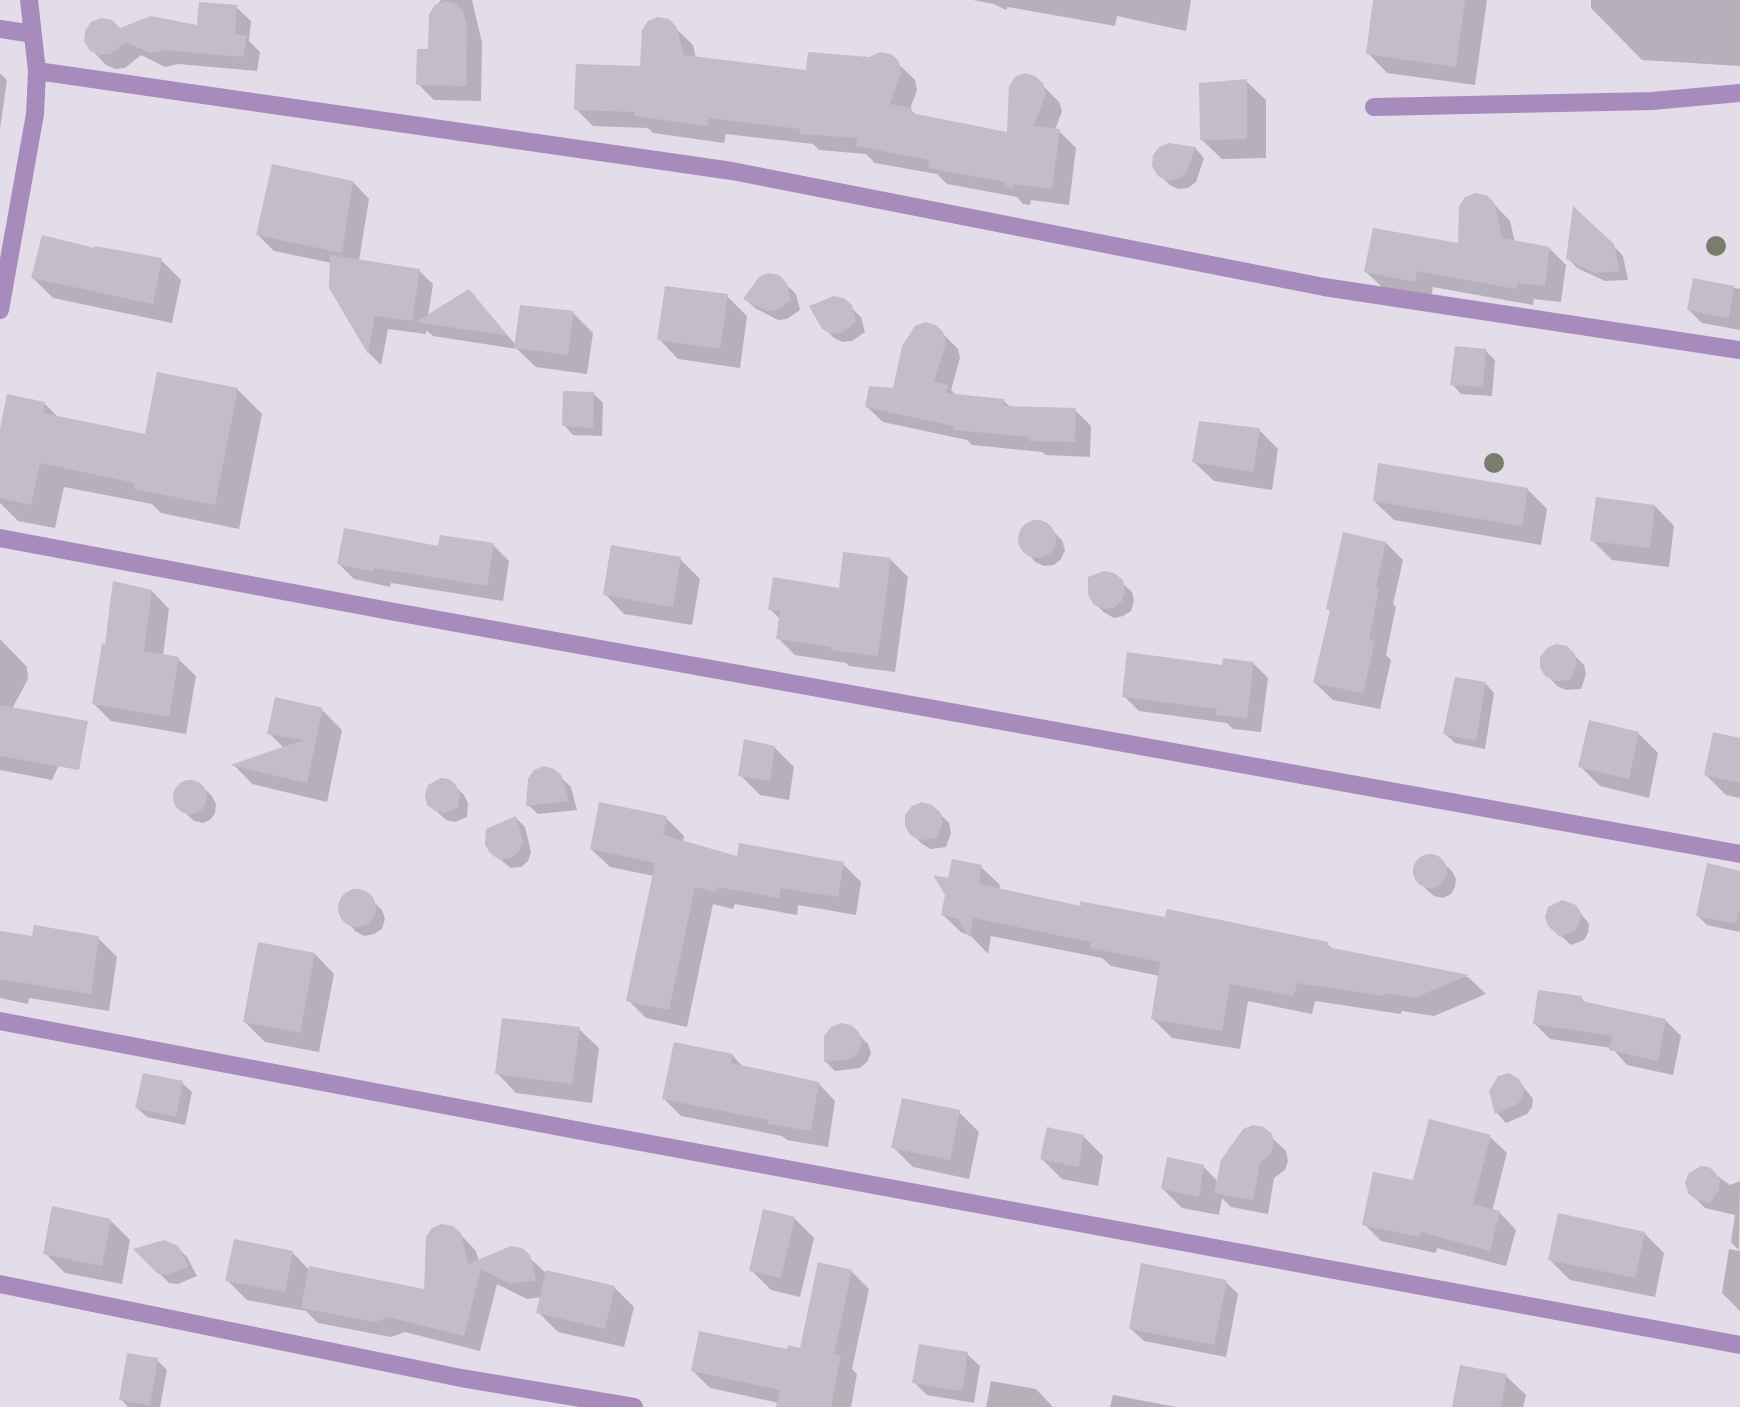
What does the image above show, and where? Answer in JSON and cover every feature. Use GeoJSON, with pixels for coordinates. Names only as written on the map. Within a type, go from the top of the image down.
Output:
{"type":"FeatureCollection","features":[{"type":"Feature","properties":{"kind":"street"},"geometry":{"type":"LineString","coordinates":[[0,310],[35,114],[37,71],[29,0]]}},
{"type":"Feature","properties":{"kind":"street"},"geometry":{"type":"LineString","coordinates":[[0,29],[33,34]]}},
{"type":"Feature","properties":{"kind":"street"},"geometry":{"type":"LineString","coordinates":[[37,71],[732,171],[1324,287],[1740,350]]}},
{"type":"Feature","properties":{"kind":"street"},"geometry":{"type":"LineString","coordinates":[[1374,107],[1652,101],[1740,93]]}},
{"type":"Feature","properties":{"kind":"street"},"geometry":{"type":"LineString","coordinates":[[0,538],[408,615],[1740,855]]}},
{"type":"Feature","properties":{"kind":"street"},"geometry":{"type":"LineString","coordinates":[[0,1021],[1740,1345]]}},
{"type":"Feature","properties":{"kind":"street"},"geometry":{"type":"LineString","coordinates":[[0,1284],[461,1378],[634,1407]]}},
{"type":"Feature","properties":{"kind":"building"},"geometry":{"type":"Polygon","coordinates":[[[1373,0],[1465,0],[1456,67],[1366,54],[1373,0]]]}},
{"type":"Feature","properties":{"kind":"building"},"geometry":{"type":"Polygon","coordinates":[[[445,1],[456,4],[463,11],[467,26],[466,86],[416,85],[417,49],[428,49],[429,14],[435,5],[445,1]]]}},
{"type":"Feature","properties":{"kind":"building"},"geometry":{"type":"Polygon","coordinates":[[[199,2],[237,5],[235,34],[247,36],[243,57],[163,50],[149,53],[126,42],[110,54],[100,55],[90,51],[84,41],[85,31],[91,22],[101,18],[112,20],[120,28],[151,16],[197,25],[199,2]]]}},
{"type":"Feature","properties":{"kind":"building"},"geometry":{"type":"Polygon","coordinates":[[[658,17],[669,19],[676,26],[684,55],[806,70],[808,52],[869,57],[880,52],[891,54],[899,61],[901,72],[890,104],[912,108],[911,113],[1007,132],[1009,86],[1015,77],[1025,73],[1035,76],[1043,83],[1046,93],[1034,126],[1060,129],[1052,189],[1014,184],[1013,189],[1004,187],[1005,182],[928,168],[929,160],[856,146],[857,138],[800,134],[800,129],[709,118],[708,126],[634,116],[635,112],[574,110],[576,64],[640,66],[642,30],[648,21],[658,17]]]}},
{"type":"Feature","properties":{"kind":"building"},"geometry":{"type":"Polygon","coordinates":[[[1247,79],[1247,139],[1200,140],[1199,83],[1247,79]]]}},
{"type":"Feature","properties":{"kind":"building"},"geometry":{"type":"Polygon","coordinates":[[[1169,143],[1196,147],[1186,173],[1178,179],[1168,181],[1158,176],[1152,166],[1153,155],[1159,147],[1169,143]]]}},
{"type":"Feature","properties":{"kind":"building"},"geometry":{"type":"Polygon","coordinates":[[[272,164],[353,181],[342,253],[256,235],[272,164]]]}},
{"type":"Feature","properties":{"kind":"building"},"geometry":{"type":"Polygon","coordinates":[[[1475,193],[1486,195],[1494,202],[1502,238],[1550,247],[1545,286],[1518,283],[1516,289],[1417,271],[1415,282],[1364,272],[1373,228],[1458,243],[1459,206],[1465,197],[1475,193]]]}},
{"type":"Feature","properties":{"kind":"building"},"geometry":{"type":"Polygon","coordinates":[[[1573,206],[1614,244],[1620,271],[1594,273],[1566,259],[1573,206]]]}},
{"type":"Feature","properties":{"kind":"building"},"geometry":{"type":"Polygon","coordinates":[[[42,235],[94,248],[95,246],[162,258],[153,304],[31,278],[42,235]]]}},
{"type":"Feature","properties":{"kind":"building"},"geometry":{"type":"Polygon","coordinates":[[[330,255],[420,269],[412,321],[375,316],[368,354],[329,288],[330,255]]]}},
{"type":"Feature","properties":{"kind":"building"},"geometry":{"type":"Polygon","coordinates":[[[768,273],[779,275],[787,283],[791,300],[777,310],[767,311],[743,299],[759,277],[768,273]]]}},
{"type":"Feature","properties":{"kind":"building"},"geometry":{"type":"Polygon","coordinates":[[[1693,278],[1734,286],[1729,318],[1687,310],[1693,278]]]}},
{"type":"Feature","properties":{"kind":"building"},"geometry":{"type":"Polygon","coordinates":[[[665,286],[728,294],[720,349],[657,340],[665,286]]]}},
{"type":"Feature","properties":{"kind":"building"},"geometry":{"type":"Polygon","coordinates":[[[469,289],[508,336],[416,322],[469,289]]]}},
{"type":"Feature","properties":{"kind":"building"},"geometry":{"type":"Polygon","coordinates":[[[834,296],[844,298],[852,305],[856,322],[843,332],[832,334],[822,329],[809,306],[834,296]]]}},
{"type":"Feature","properties":{"kind":"building"},"geometry":{"type":"Polygon","coordinates":[[[520,305],[574,311],[568,355],[514,348],[520,305]]]}},
{"type":"Feature","properties":{"kind":"building"},"geometry":{"type":"Polygon","coordinates":[[[925,322],[936,325],[943,332],[946,342],[934,382],[948,385],[946,393],[1004,399],[1003,406],[1076,408],[1075,442],[1029,441],[1029,437],[953,430],[954,426],[865,407],[869,386],[893,388],[902,346],[915,326],[925,322]]]}},
{"type":"Feature","properties":{"kind":"building"},"geometry":{"type":"Polygon","coordinates":[[[1455,346],[1486,349],[1483,387],[1450,385],[1455,346]]]}},
{"type":"Feature","properties":{"kind":"building"},"geometry":{"type":"Polygon","coordinates":[[[157,372],[238,388],[215,505],[134,489],[135,483],[40,463],[31,505],[0,498],[0,429],[7,394],[45,402],[43,413],[145,434],[157,372]]]}},
{"type":"Feature","properties":{"kind":"building"},"geometry":{"type":"Polygon","coordinates":[[[563,391],[594,392],[593,428],[562,426],[563,391]]]}},
{"type":"Feature","properties":{"kind":"building"},"geometry":{"type":"Polygon","coordinates":[[[1199,421],[1260,428],[1253,472],[1192,462],[1199,421]]]}},
{"type":"Feature","properties":{"kind":"building"},"geometry":{"type":"Polygon","coordinates":[[[1378,463],[1528,488],[1522,526],[1373,501],[1378,463]]]}},
{"type":"Feature","properties":{"kind":"building"},"geometry":{"type":"Polygon","coordinates":[[[1596,497],[1655,505],[1650,548],[1590,541],[1596,497]]]}},
{"type":"Feature","properties":{"kind":"building"},"geometry":{"type":"Polygon","coordinates":[[[1037,520],[1050,526],[1056,539],[1050,552],[1037,558],[1024,552],[1018,539],[1024,526],[1037,520]]]}},
{"type":"Feature","properties":{"kind":"building"},"geometry":{"type":"Polygon","coordinates":[[[344,528],[438,546],[440,535],[494,543],[487,586],[375,568],[374,572],[337,564],[344,528]]]}},
{"type":"Feature","properties":{"kind":"building"},"geometry":{"type":"Polygon","coordinates":[[[1343,532],[1386,542],[1376,587],[1379,588],[1369,640],[1375,641],[1363,693],[1313,683],[1330,610],[1326,609],[1343,532]]]}},
{"type":"Feature","properties":{"kind":"building"},"geometry":{"type":"Polygon","coordinates":[[[611,545],[681,557],[673,607],[603,595],[611,545]]]}},
{"type":"Feature","properties":{"kind":"building"},"geometry":{"type":"Polygon","coordinates":[[[843,552],[891,558],[878,656],[776,639],[780,611],[768,610],[773,577],[839,588],[843,552]]]}},
{"type":"Feature","properties":{"kind":"building"},"geometry":{"type":"Polygon","coordinates":[[[1104,571],[1114,573],[1123,580],[1125,591],[1122,601],[1113,608],[1103,609],[1093,604],[1088,594],[1088,577],[1104,571]]]}},
{"type":"Feature","properties":{"kind":"building"},"geometry":{"type":"Polygon","coordinates":[[[113,581],[152,590],[144,651],[179,657],[169,717],[92,704],[102,643],[105,644],[113,581]]]}},
{"type":"Feature","properties":{"kind":"building"},"geometry":{"type":"Polygon","coordinates":[[[1556,644],[1567,646],[1575,654],[1577,664],[1571,680],[1555,681],[1545,676],[1540,668],[1540,657],[1547,648],[1556,644]]]}},
{"type":"Feature","properties":{"kind":"building"},"geometry":{"type":"Polygon","coordinates":[[[1127,652],[1222,665],[1223,658],[1254,662],[1247,718],[1216,715],[1217,709],[1122,697],[1127,652]]]}},
{"type":"Feature","properties":{"kind":"building"},"geometry":{"type":"Polygon","coordinates":[[[1455,677],[1486,682],[1476,741],[1443,734],[1455,677]]]}},
{"type":"Feature","properties":{"kind":"building"},"geometry":{"type":"Polygon","coordinates":[[[275,697],[323,708],[307,783],[230,765],[304,740],[267,734],[275,697]]]}},
{"type":"Feature","properties":{"kind":"building"},"geometry":{"type":"Polygon","coordinates":[[[0,705],[88,721],[79,770],[0,756],[0,705]]]}},
{"type":"Feature","properties":{"kind":"building"},"geometry":{"type":"Polygon","coordinates":[[[1589,720],[1639,732],[1629,779],[1578,767],[1589,720]]]}},
{"type":"Feature","properties":{"kind":"building"},"geometry":{"type":"Polygon","coordinates":[[[1713,732],[1740,738],[1740,783],[1704,775],[1713,732]]]}},
{"type":"Feature","properties":{"kind":"building"},"geometry":{"type":"Polygon","coordinates":[[[744,739],[775,746],[770,781],[738,776],[744,739]]]}},
{"type":"Feature","properties":{"kind":"building"},"geometry":{"type":"Polygon","coordinates":[[[544,766],[554,769],[562,776],[569,801],[526,806],[528,779],[534,770],[544,766]]]}},
{"type":"Feature","properties":{"kind":"building"},"geometry":{"type":"Polygon","coordinates":[[[441,778],[449,779],[460,792],[458,808],[444,813],[427,805],[425,795],[428,785],[441,778]]]}},
{"type":"Feature","properties":{"kind":"building"},"geometry":{"type":"Polygon","coordinates":[[[190,780],[202,785],[207,797],[202,809],[190,814],[178,809],[173,797],[178,785],[190,780]]]}},
{"type":"Feature","properties":{"kind":"building"},"geometry":{"type":"Polygon","coordinates":[[[599,802],[667,816],[663,835],[737,856],[739,843],[844,862],[838,897],[781,888],[779,898],[717,887],[715,892],[695,887],[669,1010],[626,1001],[655,863],[590,849],[599,802]]]}},
{"type":"Feature","properties":{"kind":"building"},"geometry":{"type":"Polygon","coordinates":[[[922,802],[932,805],[940,812],[943,822],[937,838],[920,840],[910,835],[905,826],[905,815],[912,806],[922,802]]]}},
{"type":"Feature","properties":{"kind":"building"},"geometry":{"type":"Polygon","coordinates":[[[516,816],[523,842],[519,852],[511,858],[500,860],[491,854],[485,845],[486,829],[516,816]]]}},
{"type":"Feature","properties":{"kind":"building"},"geometry":{"type":"Polygon","coordinates":[[[1430,854],[1442,859],[1447,871],[1442,883],[1430,888],[1418,883],[1413,871],[1418,859],[1430,854]]]}},
{"type":"Feature","properties":{"kind":"building"},"geometry":{"type":"Polygon","coordinates":[[[952,859],[982,865],[979,884],[1081,906],[1079,901],[1165,917],[1167,909],[1328,942],[1327,947],[1469,975],[1414,998],[1297,983],[1294,996],[1230,984],[1222,1031],[1151,1019],[1160,962],[1090,948],[1091,942],[973,918],[970,938],[958,919],[941,915],[945,895],[933,875],[948,878],[952,859]]]}},
{"type":"Feature","properties":{"kind":"building"},"geometry":{"type":"Polygon","coordinates":[[[1707,863],[1740,871],[1740,907],[1736,924],[1696,916],[1707,863]]]}},
{"type":"Feature","properties":{"kind":"building"},"geometry":{"type":"Polygon","coordinates":[[[357,889],[370,895],[376,908],[370,921],[357,927],[344,921],[338,908],[344,895],[357,889]]]}},
{"type":"Feature","properties":{"kind":"building"},"geometry":{"type":"Polygon","coordinates":[[[1562,900],[1576,905],[1581,913],[1580,923],[1574,931],[1560,937],[1548,926],[1545,917],[1548,907],[1562,900]]]}},
{"type":"Feature","properties":{"kind":"building"},"geometry":{"type":"Polygon","coordinates":[[[34,925],[99,936],[91,994],[0,979],[0,931],[32,936],[34,925]]]}},
{"type":"Feature","properties":{"kind":"building"},"geometry":{"type":"Polygon","coordinates":[[[258,942],[315,953],[300,1033],[243,1022],[258,942]]]}},
{"type":"Feature","properties":{"kind":"building"},"geometry":{"type":"Polygon","coordinates":[[[1538,990],[1582,996],[1581,1001],[1666,1019],[1658,1061],[1609,1050],[1612,1036],[1533,1024],[1538,990]]]}},
{"type":"Feature","properties":{"kind":"building"},"geometry":{"type":"Polygon","coordinates":[[[502,1018],[580,1027],[572,1084],[495,1074],[502,1018]]]}},
{"type":"Feature","properties":{"kind":"building"},"geometry":{"type":"Polygon","coordinates":[[[841,1023],[851,1025],[859,1032],[862,1042],[858,1053],[850,1059],[824,1062],[824,1036],[831,1027],[841,1023]]]}},
{"type":"Feature","properties":{"kind":"building"},"geometry":{"type":"Polygon","coordinates":[[[674,1042],[733,1054],[731,1063],[819,1082],[811,1131],[768,1124],[768,1120],[662,1099],[674,1042]]]}},
{"type":"Feature","properties":{"kind":"building"},"geometry":{"type":"Polygon","coordinates":[[[143,1073],[183,1081],[176,1117],[135,1108],[143,1073]]]}},
{"type":"Feature","properties":{"kind":"building"},"geometry":{"type":"Polygon","coordinates":[[[1509,1073],[1519,1079],[1524,1088],[1523,1097],[1517,1105],[1495,1114],[1489,1091],[1498,1076],[1509,1073]]]}},
{"type":"Feature","properties":{"kind":"building"},"geometry":{"type":"Polygon","coordinates":[[[902,1098],[960,1110],[950,1160],[891,1148],[902,1098]]]}},
{"type":"Feature","properties":{"kind":"building"},"geometry":{"type":"Polygon","coordinates":[[[1429,1119],[1491,1135],[1473,1204],[1500,1211],[1490,1251],[1421,1232],[1420,1237],[1362,1225],[1373,1172],[1413,1180],[1429,1119]]]}},
{"type":"Feature","properties":{"kind":"building"},"geometry":{"type":"Polygon","coordinates":[[[1253,1125],[1264,1127],[1272,1134],[1274,1145],[1270,1155],[1260,1163],[1253,1200],[1214,1193],[1221,1160],[1243,1129],[1253,1125]]]}},
{"type":"Feature","properties":{"kind":"building"},"geometry":{"type":"Polygon","coordinates":[[[1047,1127],[1084,1135],[1079,1167],[1040,1159],[1047,1127]]]}},
{"type":"Feature","properties":{"kind":"building"},"geometry":{"type":"Polygon","coordinates":[[[1167,1157],[1204,1165],[1199,1197],[1161,1189],[1167,1157]]]}},
{"type":"Feature","properties":{"kind":"building"},"geometry":{"type":"Polygon","coordinates":[[[1701,1166],[1709,1167],[1720,1180],[1719,1190],[1710,1203],[1695,1199],[1688,1193],[1685,1183],[1688,1174],[1701,1166]]]}},
{"type":"Feature","properties":{"kind":"building"},"geometry":{"type":"Polygon","coordinates":[[[52,1206],[111,1219],[102,1266],[43,1254],[52,1206]]]}},
{"type":"Feature","properties":{"kind":"building"},"geometry":{"type":"Polygon","coordinates":[[[763,1209],[795,1217],[781,1278],[749,1271],[763,1209]]]}},
{"type":"Feature","properties":{"kind":"building"},"geometry":{"type":"Polygon","coordinates":[[[1558,1213],[1645,1232],[1635,1278],[1548,1260],[1558,1213]]]}},
{"type":"Feature","properties":{"kind":"building"},"geometry":{"type":"Polygon","coordinates":[[[442,1224],[453,1226],[461,1233],[468,1264],[511,1246],[522,1248],[530,1255],[536,1280],[510,1284],[481,1269],[464,1336],[388,1317],[375,1322],[301,1308],[309,1266],[424,1289],[426,1237],[432,1228],[442,1224]]]}},
{"type":"Feature","properties":{"kind":"building"},"geometry":{"type":"Polygon","coordinates":[[[234,1239],[293,1251],[285,1292],[225,1281],[234,1239]]]}},
{"type":"Feature","properties":{"kind":"building"},"geometry":{"type":"Polygon","coordinates":[[[164,1240],[178,1246],[189,1266],[168,1275],[158,1274],[133,1249],[164,1240]]]}},
{"type":"Feature","properties":{"kind":"building"},"geometry":{"type":"Polygon","coordinates":[[[818,1262],[852,1270],[834,1354],[841,1355],[831,1407],[776,1407],[780,1390],[691,1371],[699,1331],[787,1349],[788,1345],[800,1348],[818,1262]]]}},
{"type":"Feature","properties":{"kind":"building"},"geometry":{"type":"Polygon","coordinates":[[[1141,1263],[1227,1280],[1214,1345],[1129,1329],[1141,1263]]]}},
{"type":"Feature","properties":{"kind":"building"},"geometry":{"type":"Polygon","coordinates":[[[546,1270],[615,1286],[605,1329],[536,1313],[546,1270]]]}},
{"type":"Feature","properties":{"kind":"building"},"geometry":{"type":"Polygon","coordinates":[[[919,1344],[968,1352],[962,1391],[912,1383],[919,1344]]]}},
{"type":"Feature","properties":{"kind":"building"},"geometry":{"type":"Polygon","coordinates":[[[127,1353],[158,1358],[150,1405],[119,1400],[127,1353]]]}},
{"type":"Feature","properties":{"kind":"building"},"geometry":{"type":"Polygon","coordinates":[[[1460,1365],[1507,1374],[1501,1407],[1452,1407],[1460,1365]]]}}]}
